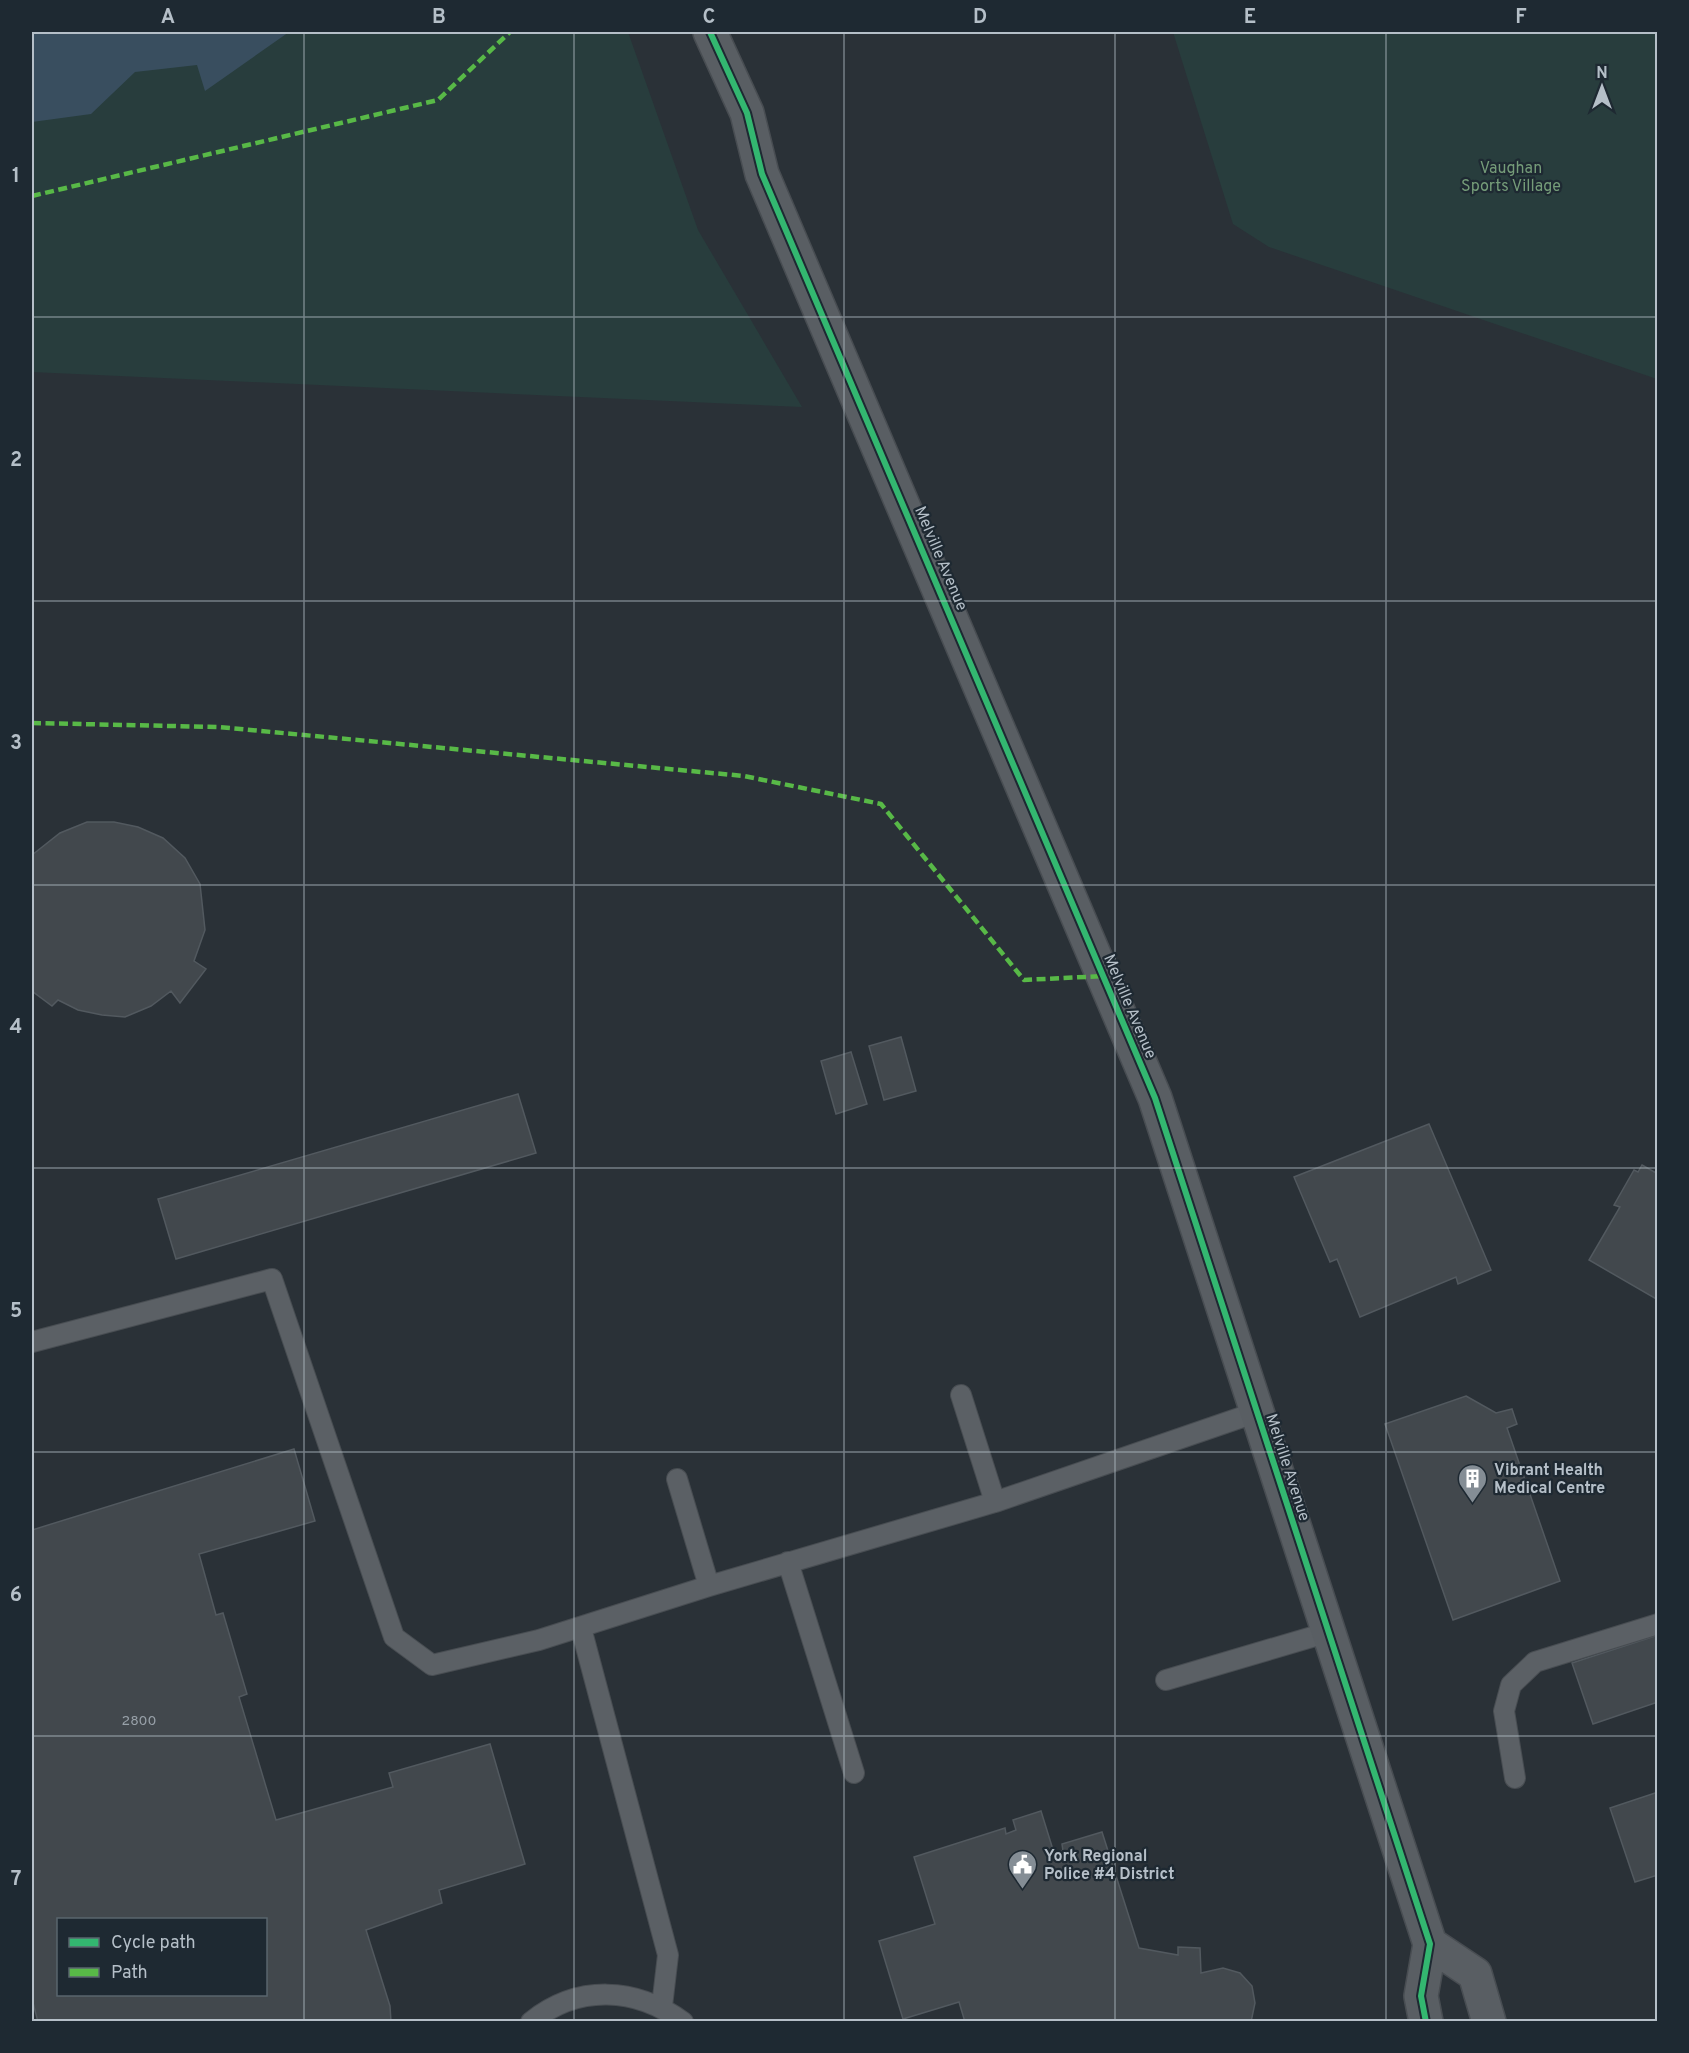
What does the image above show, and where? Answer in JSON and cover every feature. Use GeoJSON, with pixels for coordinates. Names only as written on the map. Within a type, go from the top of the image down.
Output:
{"type":"FeatureCollection","features":[{"type":"Feature","properties":{"kind":"street","name":"Melville Avenue"},"geometry":{"type":"LineString","coordinates":[[710,32],[747,113],[762,174],[888,465],[1155,1098],[1430,1944],[1420,1996],[1426,2022]]}},
{"type":"Feature","properties":{"kind":"street"},"geometry":{"type":"LineString","coordinates":[[1430,1944],[1475,1974],[1489,2022]]}},
{"type":"Feature","properties":{"kind":"lane"},"geometry":{"type":"LineString","coordinates":[[32,1342],[272,1279],[394,1637],[432,1665],[581,1628],[788,1562],[994,1502],[1257,1412]]}},
{"type":"Feature","properties":{"kind":"lane"},"geometry":{"type":"LineString","coordinates":[[961,1395],[994,1502]]}},
{"type":"Feature","properties":{"kind":"lane"},"geometry":{"type":"LineString","coordinates":[[677,1479],[710,1586]]}},
{"type":"Feature","properties":{"kind":"lane"},"geometry":{"type":"LineString","coordinates":[[788,1562],[854,1773]]}},
{"type":"Feature","properties":{"kind":"lane"},"geometry":{"type":"LineString","coordinates":[[1515,1778],[1504,1711],[1511,1685],[1535,1662],[1658,1624]]}},
{"type":"Feature","properties":{"kind":"lane"},"geometry":{"type":"LineString","coordinates":[[581,1628],[668,1955],[662,2006]]}},
{"type":"Feature","properties":{"kind":"lane"},"geometry":{"type":"LineString","coordinates":[[1166,1680],[1329,1632]]}},
{"type":"Feature","properties":{"kind":"lane"},"geometry":{"type":"LineString","coordinates":[[531,2022],[546,2010],[584,1996],[623,1995],[662,2006],[683,2022]]}},
{"type":"Feature","properties":{"kind":"green space"},"geometry":{"type":"Polygon","coordinates":[[[32,32],[628,32],[698,230],[802,407],[32,372],[32,32]]]}},
{"type":"Feature","properties":{"kind":"green space","name":"Vaughan Sports Village"},"geometry":{"type":"Polygon","coordinates":[[[1173,32],[1657,32],[1657,379],[1269,247],[1233,224],[1173,32]]]}},
{"type":"Feature","properties":{"kind":"water"},"geometry":{"type":"Polygon","coordinates":[[[32,32],[289,32],[205,91],[197,65],[135,72],[91,114],[32,122],[32,32]]]}},
{"type":"Feature","properties":{"kind":"building"},"geometry":{"type":"Polygon","coordinates":[[[87,822],[114,822],[138,827],[163,838],[185,858],[200,884],[205,930],[194,961],[206,969],[180,1003],[171,991],[151,1006],[125,1017],[78,1010],[58,1000],[52,1006],[32,991],[32,855],[60,833],[87,822]]]}},
{"type":"Feature","properties":{"kind":"building"},"geometry":{"type":"Polygon","coordinates":[[[901,1037],[916,1091],[884,1100],[869,1046],[901,1037]]]}},
{"type":"Feature","properties":{"kind":"building"},"geometry":{"type":"Polygon","coordinates":[[[851,1052],[867,1104],[836,1114],[821,1061],[851,1052]]]}},
{"type":"Feature","properties":{"kind":"building"},"geometry":{"type":"Polygon","coordinates":[[[518,1094],[536,1153],[176,1259],[158,1199],[518,1094]]]}},
{"type":"Feature","properties":{"kind":"building"},"geometry":{"type":"Polygon","coordinates":[[[1429,1124],[1491,1270],[1458,1284],[1456,1277],[1360,1317],[1337,1259],[1330,1262],[1294,1177],[1429,1124]]]}},
{"type":"Feature","properties":{"kind":"building"},"geometry":{"type":"Polygon","coordinates":[[[1642,1165],[1658,1174],[1658,1300],[1589,1260],[1620,1207],[1614,1205],[1634,1170],[1638,1172],[1642,1165]]]}},
{"type":"Feature","properties":{"kind":"building","name":"Vibrant Health Medical Centre"},"geometry":{"type":"Polygon","coordinates":[[[1466,1396],[1496,1413],[1512,1409],[1517,1424],[1507,1428],[1560,1581],[1453,1620],[1385,1424],[1466,1396]]]}},
{"type":"Feature","properties":{"kind":"building"},"geometry":{"type":"Polygon","coordinates":[[[294,1449],[315,1521],[199,1554],[216,1615],[223,1613],[247,1694],[239,1697],[276,1820],[393,1787],[389,1773],[490,1744],[525,1864],[439,1890],[442,1903],[366,1930],[390,2006],[391,2022],[38,2022],[32,1999],[32,1530],[294,1449]]]}},
{"type":"Feature","properties":{"kind":"building"},"geometry":{"type":"Polygon","coordinates":[[[1658,1635],[1658,1702],[1593,1724],[1572,1663],[1658,1635]]]}},
{"type":"Feature","properties":{"kind":"building"},"geometry":{"type":"Polygon","coordinates":[[[1658,1792],[1658,1875],[1635,1882],[1610,1808],[1658,1792]]]}},
{"type":"Feature","properties":{"kind":"building","name":"York Regional Police #4 District"},"geometry":{"type":"Polygon","coordinates":[[[1041,1811],[1054,1853],[1063,1851],[1062,1844],[1102,1832],[1139,1948],[1178,1955],[1178,1947],[1200,1948],[1201,1973],[1223,1968],[1240,1973],[1252,1986],[1255,2003],[1251,2022],[965,2022],[959,2002],[903,2019],[879,1941],[935,1924],[914,1857],[1005,1828],[1006,1834],[1016,1830],[1013,1820],[1041,1811]]]}},
{"type":"Feature","properties":{"kind":"marked path"},"geometry":{"type":"LineString","coordinates":[[32,196],[438,100],[510,32]]}},
{"type":"Feature","properties":{"kind":"marked path"},"geometry":{"type":"LineString","coordinates":[[32,723],[218,727],[744,776],[881,804],[1024,980],[1104,976]]}},
{"type":"Feature","properties":{"kind":"cycle path"},"geometry":{"type":"LineString","coordinates":[[710,32],[747,113],[762,174],[1155,1098],[1430,1944],[1421,1996],[1426,2022]]}},
{"type":"Feature","properties":{"kind":"place","name":"Vibrant Health Medical Centre"},"geometry":{"type":"Point","coordinates":[1473,1504]}},
{"type":"Feature","properties":{"kind":"place","name":"York Regional Police #4 District"},"geometry":{"type":"Point","coordinates":[1023,1890]}}]}
